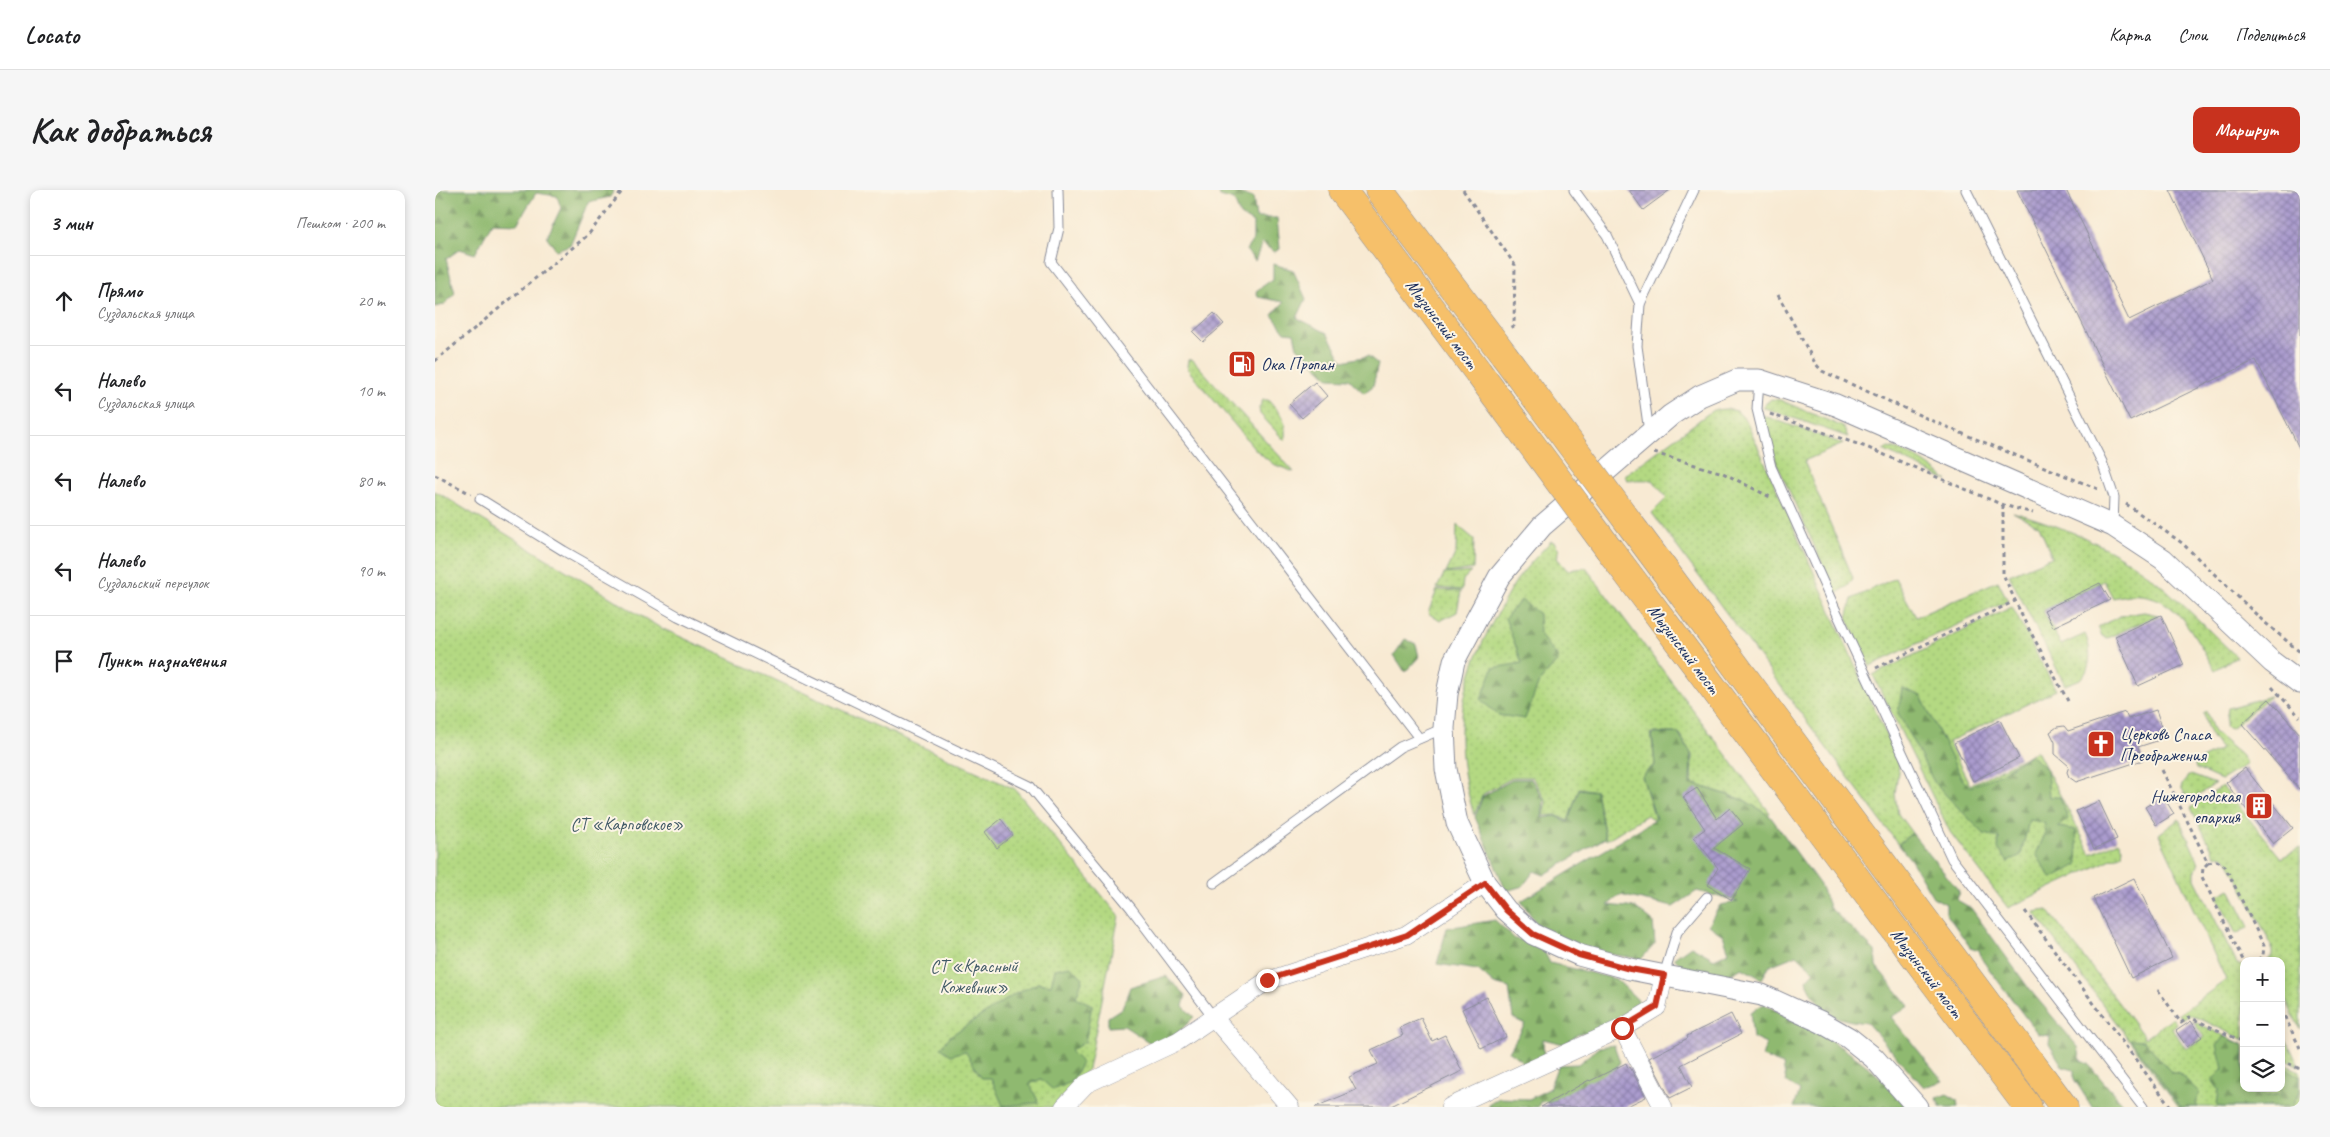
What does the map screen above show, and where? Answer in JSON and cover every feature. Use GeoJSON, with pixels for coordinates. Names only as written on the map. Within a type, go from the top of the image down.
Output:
{"type":"FeatureCollection","features":[{"type":"Feature","properties":{"kind":"main road","name":"Мызинский мост"},"geometry":{"type":"LineString","coordinates":[[1342,190],[2028,1107]]}},
{"type":"Feature","properties":{"kind":"main road","name":"Мызинский мост"},"geometry":{"type":"LineString","coordinates":[[1379,190],[2064,1107]]}},
{"type":"Feature","properties":{"kind":"street"},"geometry":{"type":"LineString","coordinates":[[1917,1107],[1874,1058],[1849,1038],[1821,1022],[1761,995],[1630,969],[1579,955],[1533,934],[1506,910],[1485,883],[1457,823],[1446,769],[1444,728],[1447,694],[1454,661],[1499,577],[1541,526],[1671,415],[1700,396],[1737,380],[1759,380],[1795,390],[1836,406],[2113,526],[2163,559],[2272,662],[2300,682]]}},
{"type":"Feature","properties":{"kind":"street"},"geometry":{"type":"LineString","coordinates":[[1064,1107],[1086,1084],[1178,1041],[1267,980],[1407,935],[1485,883]]}},
{"type":"Feature","properties":{"kind":"street"},"geometry":{"type":"LineString","coordinates":[[1450,1107],[1622,1028],[1657,1007],[1664,975]]}},
{"type":"Feature","properties":{"kind":"street"},"geometry":{"type":"LineString","coordinates":[[1214,1018],[1290,1107]]}},
{"type":"Feature","properties":{"kind":"street"},"geometry":{"type":"LineString","coordinates":[[1622,1028],[1663,1107]]}},
{"type":"Feature","properties":{"kind":"lane"},"geometry":{"type":"LineString","coordinates":[[1058,190],[1059,228],[1051,262],[1419,738]]}},
{"type":"Feature","properties":{"kind":"lane"},"geometry":{"type":"LineString","coordinates":[[1573,190],[1607,235],[1640,304]]}},
{"type":"Feature","properties":{"kind":"lane"},"geometry":{"type":"LineString","coordinates":[[1649,432],[1637,346],[1640,304],[1694,190]]}},
{"type":"Feature","properties":{"kind":"lane"},"geometry":{"type":"LineString","coordinates":[[1966,190],[2102,462],[2115,497],[2113,526]]}},
{"type":"Feature","properties":{"kind":"lane"},"geometry":{"type":"LineString","coordinates":[[1759,380],[1757,409],[1771,467],[1787,506],[1952,859],[2143,1107]]}},
{"type":"Feature","properties":{"kind":"lane"},"geometry":{"type":"LineString","coordinates":[[480,499],[565,551],[678,616],[1030,786],[1131,908],[1214,1018]]}},
{"type":"Feature","properties":{"kind":"lane"},"geometry":{"type":"LineString","coordinates":[[1214,883],[1401,747],[1444,728]]}},
{"type":"Feature","properties":{"kind":"lane"},"geometry":{"type":"LineString","coordinates":[[1664,975],[1677,932],[1707,897]]}},
{"type":"Feature","properties":{"kind":"path"},"geometry":{"type":"LineString","coordinates":[[435,361],[588,234],[623,190]]}},
{"type":"Feature","properties":{"kind":"path"},"geometry":{"type":"LineString","coordinates":[[1463,190],[1515,265],[1514,326],[1498,348]]}},
{"type":"Feature","properties":{"kind":"path"},"geometry":{"type":"LineString","coordinates":[[1757,409],[1848,440],[2003,505],[2038,515]]}},
{"type":"Feature","properties":{"kind":"path"},"geometry":{"type":"LineString","coordinates":[[1632,447],[1723,473],[1787,506]]}},
{"type":"Feature","properties":{"kind":"path"},"geometry":{"type":"LineString","coordinates":[[435,475],[480,499]]}},
{"type":"Feature","properties":{"kind":"path"},"geometry":{"type":"LineString","coordinates":[[2003,505],[2003,574],[2015,601],[2067,700]]}},
{"type":"Feature","properties":{"kind":"path"},"geometry":{"type":"LineString","coordinates":[[1865,673],[2015,601]]}},
{"type":"Feature","properties":{"kind":"path"},"geometry":{"type":"LineString","coordinates":[[2266,682],[2300,717]]}},
{"type":"Feature","properties":{"kind":"path"},"geometry":{"type":"LineString","coordinates":[[2162,770],[2208,863]]}},
{"type":"Feature","properties":{"kind":"path"},"geometry":{"type":"LineString","coordinates":[[2242,957],[2202,877],[2203,868],[2208,863],[2217,861],[2225,866],[2263,946],[2263,955],[2261,957]]}},
{"type":"Feature","properties":{"kind":"path"},"geometry":{"type":"LineString","coordinates":[[2025,911],[2171,1107]]}},
{"type":"Feature","properties":{"kind":"path"},"geometry":{"type":"LineString","coordinates":[[2158,990],[2181,1023],[2189,1017],[2240,1040]]}},
{"type":"Feature","properties":{"kind":"path"},"geometry":{"type":"LineString","coordinates":[[2285,1017],[2300,1048]]}},
{"type":"Feature","properties":{"kind":"path"},"geometry":{"type":"LineString","coordinates":[[2285,1062],[2300,1069]]}},
{"type":"Feature","properties":{"kind":"green space"},"geometry":{"type":"Polygon","coordinates":[[[435,190],[614,190],[610,197],[588,202],[570,245],[556,250],[547,237],[561,208],[557,196],[536,193],[517,224],[492,223],[475,254],[460,249],[446,259],[455,293],[444,305],[435,307],[435,190]]]}},
{"type":"Feature","properties":{"kind":"green space"},"geometry":{"type":"Polygon","coordinates":[[[1218,190],[1239,190],[1239,193],[1253,198],[1256,218],[1277,218],[1280,249],[1274,252],[1262,243],[1255,261],[1246,250],[1253,240],[1253,223],[1240,215],[1234,200],[1220,196],[1218,190]]]}},
{"type":"Feature","properties":{"kind":"green space"},"geometry":{"type":"Polygon","coordinates":[[[1273,264],[1293,270],[1306,299],[1297,318],[1327,333],[1343,361],[1368,356],[1378,364],[1373,386],[1364,393],[1349,379],[1329,378],[1297,347],[1294,333],[1285,332],[1272,315],[1284,302],[1258,297],[1256,291],[1273,279],[1273,264]]]}},
{"type":"Feature","properties":{"kind":"green space"},"geometry":{"type":"Polygon","coordinates":[[[1192,359],[1294,472],[1273,464],[1256,450],[1190,372],[1187,366],[1188,360],[1192,359]]]}},
{"type":"Feature","properties":{"kind":"green space"},"geometry":{"type":"Polygon","coordinates":[[[1771,399],[1780,400],[1843,427],[1848,437],[1762,407],[1771,399]]]}},
{"type":"Feature","properties":{"kind":"green space"},"geometry":{"type":"Polygon","coordinates":[[[1263,400],[1268,400],[1283,418],[1285,441],[1260,414],[1259,408],[1263,400]]]}},
{"type":"Feature","properties":{"kind":"green space"},"geometry":{"type":"Polygon","coordinates":[[[1727,409],[1737,411],[1747,422],[1899,764],[1895,794],[1898,814],[1912,833],[1898,844],[1652,513],[1667,498],[1653,480],[1628,480],[1624,476],[1713,410],[1727,409]]]}},
{"type":"Feature","properties":{"kind":"green space"},"geometry":{"type":"Polygon","coordinates":[[[1762,415],[1843,444],[1804,461],[1853,578],[1848,586],[1836,594],[1778,466],[1762,415]]]}},
{"type":"Feature","properties":{"kind":"green space"},"geometry":{"type":"Polygon","coordinates":[[[1888,448],[1896,449],[1912,456],[1928,465],[1948,481],[1883,450],[1888,448]]]}},
{"type":"Feature","properties":{"kind":"green space","name":"СТ «Карповское»"},"geometry":{"type":"Polygon","coordinates":[[[435,491],[659,627],[1015,789],[1119,916],[1088,1069],[1053,1107],[435,1107],[435,491]]]}},
{"type":"Feature","properties":{"kind":"green space"},"geometry":{"type":"Polygon","coordinates":[[[2013,512],[2051,524],[2088,539],[2140,569],[2187,609],[2237,657],[2215,670],[2187,625],[2176,612],[2164,603],[2150,597],[2133,595],[2113,598],[2104,581],[2043,611],[2061,645],[2085,634],[2087,639],[2090,658],[2087,670],[2080,679],[2065,685],[2009,575],[2052,557],[2039,526],[2013,512]]]}},
{"type":"Feature","properties":{"kind":"green space"},"geometry":{"type":"Polygon","coordinates":[[[1457,525],[1474,539],[1473,569],[1446,573],[1456,552],[1457,525]]]}},
{"type":"Feature","properties":{"kind":"green space"},"geometry":{"type":"Polygon","coordinates":[[[1551,541],[1559,549],[1557,558],[1567,570],[1586,568],[1770,813],[1768,815],[1744,800],[1691,783],[1692,755],[1679,733],[1651,733],[1655,764],[1642,776],[1655,819],[1652,820],[1647,815],[1606,840],[1596,791],[1579,788],[1568,821],[1556,815],[1543,816],[1546,801],[1532,777],[1514,777],[1483,794],[1474,815],[1462,761],[1462,712],[1467,688],[1484,640],[1511,589],[1524,571],[1551,541]]]}},
{"type":"Feature","properties":{"kind":"green space"},"geometry":{"type":"Polygon","coordinates":[[[1471,572],[1463,580],[1462,590],[1437,588],[1444,574],[1471,572]]]}},
{"type":"Feature","properties":{"kind":"green space"},"geometry":{"type":"Polygon","coordinates":[[[1895,578],[1916,617],[1998,581],[2008,601],[1870,666],[1847,618],[1852,599],[1895,578]]]}},
{"type":"Feature","properties":{"kind":"green space"},"geometry":{"type":"Polygon","coordinates":[[[1437,590],[1461,591],[1457,612],[1440,621],[1428,613],[1437,590]]]}},
{"type":"Feature","properties":{"kind":"green space"},"geometry":{"type":"Polygon","coordinates":[[[1521,600],[1539,614],[1540,635],[1559,659],[1539,682],[1525,719],[1498,715],[1481,700],[1493,668],[1522,663],[1505,618],[1521,600]]]}},
{"type":"Feature","properties":{"kind":"green space"},"geometry":{"type":"Polygon","coordinates":[[[2012,607],[2056,690],[1948,742],[1970,785],[2037,751],[2091,854],[2119,841],[2123,847],[2122,854],[2008,908],[1950,832],[1873,675],[2012,607]]]}},
{"type":"Feature","properties":{"kind":"green space"},"geometry":{"type":"Polygon","coordinates":[[[2144,612],[2158,615],[2107,638],[2102,636],[2098,627],[2120,616],[2144,612]]]}},
{"type":"Feature","properties":{"kind":"green space"},"geometry":{"type":"Polygon","coordinates":[[[1405,639],[1416,644],[1419,657],[1405,672],[1394,655],[1405,639]]]}},
{"type":"Feature","properties":{"kind":"green space"},"geometry":{"type":"Polygon","coordinates":[[[1902,688],[1921,696],[1962,779],[1970,787],[1999,774],[2030,755],[2047,769],[2049,797],[2060,797],[2068,819],[2058,827],[2076,830],[2078,865],[2051,878],[2036,854],[2046,832],[2044,822],[2029,820],[2021,855],[2008,862],[1998,849],[1999,838],[1984,834],[1935,784],[1898,713],[1902,688]]]}},
{"type":"Feature","properties":{"kind":"green space"},"geometry":{"type":"Polygon","coordinates":[[[2270,696],[2231,729],[2225,727],[2228,708],[2270,696]]]}},
{"type":"Feature","properties":{"kind":"green space"},"geometry":{"type":"Polygon","coordinates":[[[2206,711],[2214,732],[2241,755],[2247,764],[2221,780],[2196,769],[2195,765],[2200,760],[2221,749],[2207,728],[2204,713],[2206,711]]]}},
{"type":"Feature","properties":{"kind":"green space"},"geometry":{"type":"Polygon","coordinates":[[[1678,733],[1691,754],[1690,783],[1744,800],[1770,816],[1820,885],[1830,908],[1875,951],[1876,966],[1909,1006],[1891,1017],[1943,1081],[1924,1087],[1867,1023],[1835,1016],[1822,1007],[1806,980],[1814,971],[1797,955],[1769,966],[1762,979],[1742,968],[1726,977],[1684,968],[1674,958],[1691,946],[1714,959],[1729,952],[1723,935],[1708,925],[1720,905],[1738,902],[1697,891],[1673,907],[1620,895],[1608,905],[1636,908],[1653,922],[1655,944],[1641,959],[1600,952],[1571,944],[1546,932],[1536,923],[1521,901],[1656,819],[1642,776],[1655,765],[1652,734],[1678,733]]]}},
{"type":"Feature","properties":{"kind":"green space"},"geometry":{"type":"Polygon","coordinates":[[[2188,775],[2215,784],[2189,801],[2181,787],[2188,775]]]}},
{"type":"Feature","properties":{"kind":"green space"},"geometry":{"type":"Polygon","coordinates":[[[1514,779],[1531,779],[1544,800],[1542,818],[1556,816],[1568,822],[1579,789],[1596,791],[1605,838],[1544,875],[1534,871],[1523,886],[1506,891],[1475,817],[1483,796],[1514,779]]]}},
{"type":"Feature","properties":{"kind":"green space"},"geometry":{"type":"Polygon","coordinates":[[[2222,786],[2281,858],[2300,848],[2300,1029],[2285,998],[2285,957],[2271,957],[2272,946],[2228,860],[2223,856],[2215,855],[2191,808],[2222,786]]]}},
{"type":"Feature","properties":{"kind":"green space"},"geometry":{"type":"Polygon","coordinates":[[[2179,819],[2199,863],[2195,872],[2195,879],[2237,964],[2240,965],[2240,1038],[2190,1014],[2182,1019],[2179,1014],[2226,980],[2159,834],[2179,819]]]}},
{"type":"Feature","properties":{"kind":"green space"},"geometry":{"type":"Polygon","coordinates":[[[1912,833],[1959,891],[1957,900],[1971,908],[2030,990],[2078,1047],[2081,1061],[2088,1064],[2122,1103],[2122,1107],[2092,1107],[2074,1079],[2074,1070],[2063,1067],[2049,1044],[2050,1036],[2038,1034],[1983,961],[1979,950],[1970,947],[1946,913],[1946,904],[1933,897],[1911,860],[1898,844],[1912,833]]]}},
{"type":"Feature","properties":{"kind":"green space"},"geometry":{"type":"Polygon","coordinates":[[[2230,889],[2249,927],[2236,934],[2217,896],[2230,889]]]}},
{"type":"Feature","properties":{"kind":"green space"},"geometry":{"type":"Polygon","coordinates":[[[2048,910],[2145,1038],[2172,1018],[2176,1023],[2172,1028],[2186,1049],[2204,1037],[2193,1021],[2240,1043],[2240,1092],[2285,1092],[2285,1065],[2300,1071],[2300,1107],[2179,1107],[2034,912],[2048,910]]]}},
{"type":"Feature","properties":{"kind":"green space"},"geometry":{"type":"Polygon","coordinates":[[[1495,920],[1515,939],[1540,943],[1550,963],[1616,979],[1641,1003],[1635,1026],[1580,1033],[1564,1044],[1543,1039],[1544,1060],[1528,1066],[1509,1051],[1525,1024],[1513,1018],[1509,988],[1494,984],[1478,970],[1437,964],[1447,928],[1495,920]]]}},
{"type":"Feature","properties":{"kind":"green space"},"geometry":{"type":"Polygon","coordinates":[[[1070,966],[1083,978],[1076,997],[1092,1005],[1085,1042],[1070,1051],[1082,1063],[1071,1082],[1053,1090],[1041,1079],[1030,1084],[1039,1103],[1003,1106],[991,1078],[982,1078],[965,1051],[951,1055],[941,1048],[950,1036],[1015,994],[1038,983],[1051,985],[1055,969],[1070,966]]]}},
{"type":"Feature","properties":{"kind":"green space"},"geometry":{"type":"Polygon","coordinates":[[[1166,976],[1186,995],[1183,1006],[1194,1017],[1173,1038],[1152,1044],[1124,1026],[1108,1027],[1108,1017],[1122,1008],[1130,987],[1166,976]]]}},
{"type":"Feature","properties":{"kind":"green space"},"geometry":{"type":"Polygon","coordinates":[[[1764,1004],[1823,1036],[1859,1060],[1892,1089],[1906,1107],[1794,1107],[1800,1091],[1786,1082],[1783,1065],[1762,1057],[1766,1044],[1753,1038],[1750,1012],[1764,1004]]]}},
{"type":"Feature","properties":{"kind":"green space"},"geometry":{"type":"Polygon","coordinates":[[[2224,1036],[2240,1044],[2240,1092],[2260,1092],[2266,1096],[2285,1092],[2285,1068],[2300,1077],[2300,1092],[2292,1107],[2221,1107],[2217,1105],[2219,1090],[2212,1080],[2223,1069],[2217,1045],[2224,1036]]]}},
{"type":"Feature","properties":{"kind":"green space"},"geometry":{"type":"Polygon","coordinates":[[[2285,1037],[2299,1066],[2285,1060],[2285,1037]]]}},
{"type":"Feature","properties":{"kind":"green space"},"geometry":{"type":"Polygon","coordinates":[[[2130,1039],[2144,1040],[2170,1071],[2179,1073],[2199,1092],[2196,1104],[2198,1107],[2181,1107],[2130,1039]]]}},
{"type":"Feature","properties":{"kind":"green space"},"geometry":{"type":"Polygon","coordinates":[[[1614,1045],[1620,1062],[1608,1083],[1564,1100],[1540,1102],[1538,1107],[1489,1107],[1488,1105],[1499,1098],[1529,1099],[1549,1089],[1558,1065],[1578,1064],[1599,1047],[1614,1045]]]}},
{"type":"Feature","properties":{"kind":"green space"},"geometry":{"type":"Polygon","coordinates":[[[1947,1094],[1957,1100],[1958,1107],[1940,1107],[1937,1098],[1947,1094]]]}},
{"type":"Feature","properties":{"kind":"building"},"geometry":{"type":"Polygon","coordinates":[[[1629,190],[1670,190],[1643,210],[1629,190]]]}},
{"type":"Feature","properties":{"kind":"building"},"geometry":{"type":"Polygon","coordinates":[[[2017,190],[2066,190],[2129,320],[2213,279],[2170,190],[2300,190],[2300,450],[2256,360],[2130,421],[2017,190]]]}},
{"type":"Feature","properties":{"kind":"building"},"geometry":{"type":"Polygon","coordinates":[[[1214,313],[1224,324],[1203,342],[1193,332],[1214,313]]]}},
{"type":"Feature","properties":{"kind":"building"},"geometry":{"type":"Polygon","coordinates":[[[1315,382],[1327,396],[1302,418],[1289,404],[1315,382]]]}},
{"type":"Feature","properties":{"kind":"building"},"geometry":{"type":"Polygon","coordinates":[[[2100,583],[2110,600],[2053,627],[2044,610],[2100,583]]]}},
{"type":"Feature","properties":{"kind":"building"},"geometry":{"type":"Polygon","coordinates":[[[2161,615],[2184,665],[2138,686],[2115,636],[2161,615]]]}},
{"type":"Feature","properties":{"kind":"building"},"geometry":{"type":"Polygon","coordinates":[[[2269,699],[2300,734],[2300,790],[2242,724],[2269,699]]]}},
{"type":"Feature","properties":{"kind":"building","name":"Церковь Спаса Преображения"},"geometry":{"type":"Polygon","coordinates":[[[2156,710],[2166,738],[2138,747],[2143,760],[2076,782],[2069,777],[2067,772],[2069,766],[2055,754],[2055,742],[2050,732],[2057,727],[2064,726],[2068,731],[2125,712],[2128,719],[2156,710]]]}},
{"type":"Feature","properties":{"kind":"building"},"geometry":{"type":"Polygon","coordinates":[[[2000,720],[2019,758],[1973,781],[1954,743],[2000,720]]]}},
{"type":"Feature","properties":{"kind":"building","name":"Нижегородская епархия"},"geometry":{"type":"Polygon","coordinates":[[[2245,768],[2293,828],[2273,844],[2226,783],[2245,768]]]}},
{"type":"Feature","properties":{"kind":"building"},"geometry":{"type":"Polygon","coordinates":[[[1697,788],[1717,819],[1730,808],[1743,824],[1714,848],[1750,869],[1732,900],[1708,885],[1718,868],[1694,837],[1705,829],[1683,797],[1697,788]]]}},
{"type":"Feature","properties":{"kind":"building"},"geometry":{"type":"Polygon","coordinates":[[[2163,796],[2174,814],[2156,825],[2145,807],[2163,796]]]}},
{"type":"Feature","properties":{"kind":"building"},"geometry":{"type":"Polygon","coordinates":[[[2099,801],[2117,839],[2094,849],[2076,811],[2099,801]]]}},
{"type":"Feature","properties":{"kind":"building"},"geometry":{"type":"Polygon","coordinates":[[[1001,819],[1013,835],[997,848],[985,832],[1001,819]]]}},
{"type":"Feature","properties":{"kind":"building"},"geometry":{"type":"Polygon","coordinates":[[[2134,878],[2172,958],[2131,978],[2093,898],[2134,878]]]}},
{"type":"Feature","properties":{"kind":"building"},"geometry":{"type":"Polygon","coordinates":[[[1487,997],[1506,1037],[1481,1049],[1462,1009],[1487,997]]]}},
{"type":"Feature","properties":{"kind":"building"},"geometry":{"type":"Polygon","coordinates":[[[1731,1014],[1741,1034],[1681,1065],[1692,1087],[1670,1098],[1649,1058],[1731,1014]]]}},
{"type":"Feature","properties":{"kind":"building"},"geometry":{"type":"Polygon","coordinates":[[[1421,1018],[1432,1041],[1445,1035],[1462,1071],[1389,1107],[1315,1107],[1356,1090],[1349,1077],[1378,1064],[1371,1050],[1403,1035],[1399,1028],[1421,1018]]]}},
{"type":"Feature","properties":{"kind":"building"},"geometry":{"type":"Polygon","coordinates":[[[2191,1021],[2202,1037],[2187,1047],[2176,1031],[2191,1021]]]}},
{"type":"Feature","properties":{"kind":"building"},"geometry":{"type":"Polygon","coordinates":[[[1626,1063],[1646,1097],[1625,1107],[1541,1107],[1589,1080],[1626,1063]]]}},
{"type":"Feature","properties":{"kind":"place","name":"Ока Пропан"},"geometry":{"type":"Point","coordinates":[1242,364]}},
{"type":"Feature","properties":{"kind":"place","name":"Церковь Спаса Преображения"},"geometry":{"type":"Point","coordinates":[2101,744]}},
{"type":"Feature","properties":{"kind":"place","name":"Нижегородская епархия"},"geometry":{"type":"Point","coordinates":[2259,806]}},
{"type":"Feature","properties":{"kind":"route"},"geometry":{"type":"LineString","coordinates":[[1267,980],[1407,935],[1485,883],[1506,910],[1533,934],[1579,955],[1630,969],[1664,975],[1657,1007],[1622,1028]]}},
{"type":"Feature","properties":{"kind":"park label","name":"СТ «Красный Кожевник»"},"geometry":{"type":"Point","coordinates":[974,976]}}]}
